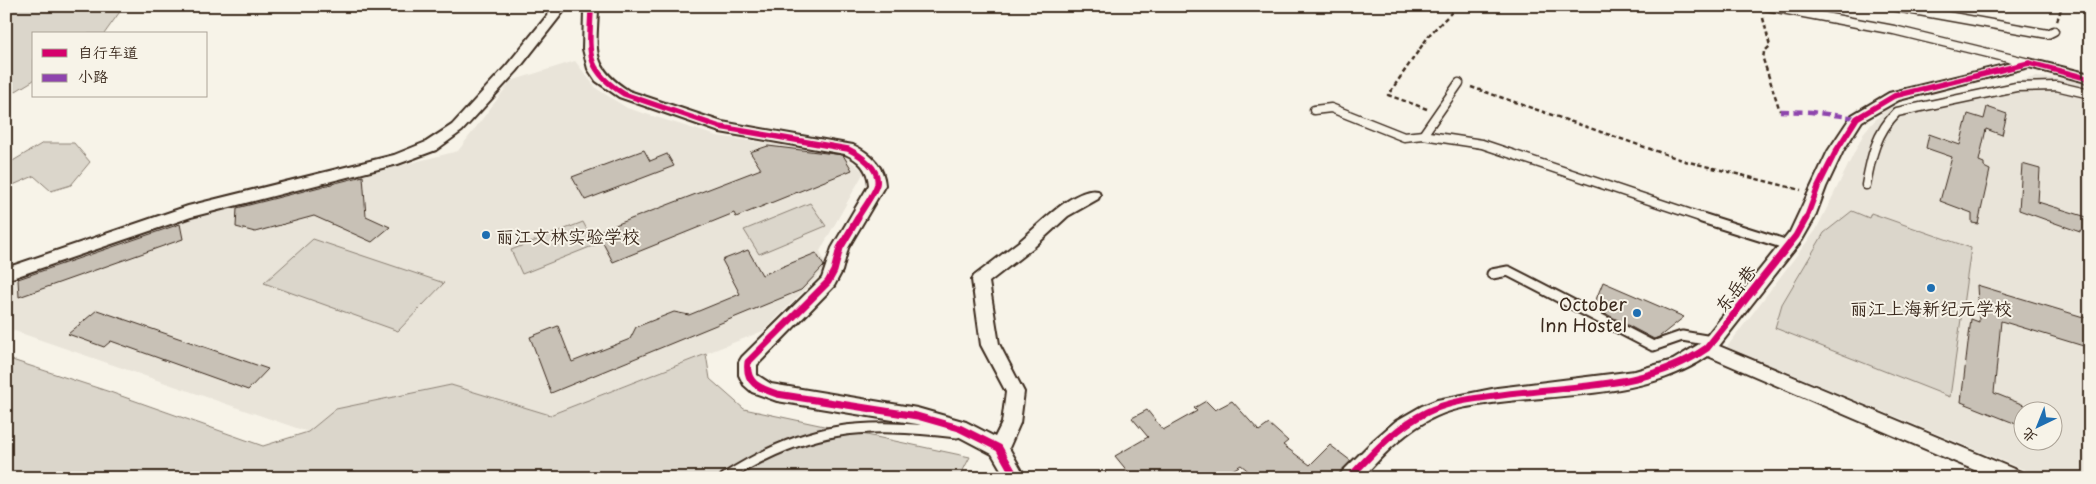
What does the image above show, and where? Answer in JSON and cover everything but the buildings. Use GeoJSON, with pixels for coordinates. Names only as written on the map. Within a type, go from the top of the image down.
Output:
{"type":"FeatureCollection","features":[{"type":"Feature","properties":{"kind":"street"},"geometry":{"type":"LineString","coordinates":[[6,274],[188,212],[398,159],[426,148],[457,128],[512,68],[562,6]]}},
{"type":"Feature","properties":{"kind":"street"},"geometry":{"type":"LineString","coordinates":[[588,6],[591,11],[590,59],[602,80],[612,88],[624,94],[720,127],[848,149],[864,158],[873,169],[877,178],[877,185],[840,248],[828,282],[748,362],[746,372],[748,379],[760,388],[777,394],[917,416],[960,428],[999,448],[1016,478]]}},
{"type":"Feature","properties":{"kind":"street","name":"东岳巷"},"geometry":{"type":"LineString","coordinates":[[1349,478],[1395,430],[1429,410],[1457,402],[1650,376],[1682,364],[1709,344],[1788,245],[1806,219],[1836,151],[1857,118],[1872,106],[1894,96],[2029,63],[2090,79]]}},
{"type":"Feature","properties":{"kind":"street"},"geometry":{"type":"LineString","coordinates":[[999,448],[1010,423],[1015,392],[990,345],[980,280],[1028,243],[1062,212],[1092,195]]}},
{"type":"Feature","properties":{"kind":"street"},"geometry":{"type":"LineString","coordinates":[[1709,344],[2014,478]]}},
{"type":"Feature","properties":{"kind":"lane"},"geometry":{"type":"LineString","coordinates":[[1766,6],[1894,30],[2029,63]]}},
{"type":"Feature","properties":{"kind":"lane"},"geometry":{"type":"LineString","coordinates":[[1891,6],[2048,34],[2054,31]]}},
{"type":"Feature","properties":{"kind":"lane"},"geometry":{"type":"LineString","coordinates":[[1423,135],[1459,83]]}},
{"type":"Feature","properties":{"kind":"lane"},"geometry":{"type":"LineString","coordinates":[[1866,185],[1874,143],[1884,125],[1897,112],[2016,87],[2056,86],[2090,94]]}},
{"type":"Feature","properties":{"kind":"lane"},"geometry":{"type":"LineString","coordinates":[[1314,110],[1332,108],[1404,137],[1423,135],[1482,144],[1662,205],[1788,245]]}},
{"type":"Feature","properties":{"kind":"lane"},"geometry":{"type":"LineString","coordinates":[[1492,274],[1508,271],[1653,346],[1682,336],[1709,344]]}},
{"type":"Feature","properties":{"kind":"lane"},"geometry":{"type":"LineString","coordinates":[[725,478],[784,446],[834,431],[905,428],[980,437]]}},
{"type":"Feature","properties":{"kind":"path"},"geometry":{"type":"LineString","coordinates":[[1440,113],[1388,95],[1430,34],[1458,6]]}},
{"type":"Feature","properties":{"kind":"path"},"geometry":{"type":"LineString","coordinates":[[1762,14],[1770,46],[1764,52],[1763,59],[1780,111]]}},
{"type":"Feature","properties":{"kind":"path"},"geometry":{"type":"LineString","coordinates":[[1459,83],[1685,161],[1816,195]]}},
{"type":"Feature","properties":{"kind":"shaded area"},"geometry":{"type":"Polygon","coordinates":[[[6,6],[124,6],[105,32],[32,32],[32,81],[6,97],[6,6]]]}},
{"type":"Feature","properties":{"kind":"shaded area","name":"丽江文林实验学校"},"geometry":{"type":"Polygon","coordinates":[[[575,61],[597,89],[627,108],[717,136],[842,154],[864,172],[820,251],[827,268],[763,331],[550,415],[451,385],[336,409],[308,432],[6,328],[6,282],[190,219],[458,151],[511,81],[575,61]]]}},
{"type":"Feature","properties":{"kind":"shaded area","name":"丽江上海新纪元学校"},"geometry":{"type":"Polygon","coordinates":[[[2036,77],[2073,80],[2090,86],[2090,478],[2044,478],[1727,347],[1816,230],[1865,131],[1886,109],[2036,77]]]}},
{"type":"Feature","properties":{"kind":"shaded area"},"geometry":{"type":"Polygon","coordinates":[[[43,143],[74,143],[90,162],[71,185],[51,191],[34,176],[6,188],[6,165],[43,143]]]}},
{"type":"Feature","properties":{"kind":"shaded area"},"geometry":{"type":"Polygon","coordinates":[[[810,203],[826,226],[759,254],[744,230],[810,203]]]}},
{"type":"Feature","properties":{"kind":"shaded area"},"geometry":{"type":"Polygon","coordinates":[[[1852,211],[1869,218],[1871,213],[1971,248],[1950,397],[1775,328],[1782,304],[1824,233],[1852,211]]]}},
{"type":"Feature","properties":{"kind":"shaded area"},"geometry":{"type":"Polygon","coordinates":[[[583,222],[595,245],[522,274],[511,250],[583,222]]]}},
{"type":"Feature","properties":{"kind":"shaded area"},"geometry":{"type":"Polygon","coordinates":[[[313,239],[444,283],[398,331],[264,283],[313,239]]]}},
{"type":"Feature","properties":{"kind":"shaded area"},"geometry":{"type":"Polygon","coordinates":[[[706,354],[710,379],[744,409],[970,457],[959,478],[6,478],[6,358],[110,392],[263,446],[308,432],[336,409],[451,385],[550,415],[706,354]]]}},
{"type":"Feature","properties":{"kind":"marked path"},"geometry":{"type":"LineString","coordinates":[[1780,111],[1811,112],[1857,118]]}},
{"type":"Feature","properties":{"kind":"cycle path"},"geometry":{"type":"LineString","coordinates":[[588,6],[591,11],[590,49],[595,69],[601,78],[624,94],[720,127],[848,149],[864,159],[875,173],[877,185],[840,248],[834,271],[828,282],[748,362],[747,369],[750,380],[764,390],[777,394],[917,416],[959,428],[999,448],[1016,478]]}},
{"type":"Feature","properties":{"kind":"cycle path"},"geometry":{"type":"LineString","coordinates":[[1349,478],[1381,445],[1403,427],[1415,418],[1443,405],[1497,395],[1603,383],[1650,375],[1679,365],[1707,348],[1796,236],[1806,219],[1818,187],[1836,151],[1857,118],[1883,101],[1894,96],[2029,63],[2090,79]]}},
{"type":"Feature","properties":{"kind":"place","name":"丽江文林实验学校"},"geometry":{"type":"Point","coordinates":[486,235]}},
{"type":"Feature","properties":{"kind":"place","name":"丽江上海新纪元学校"},"geometry":{"type":"Point","coordinates":[1931,288]}},
{"type":"Feature","properties":{"kind":"place","name":"October Inn Hostel"},"geometry":{"type":"Point","coordinates":[1637,313]}}]}
